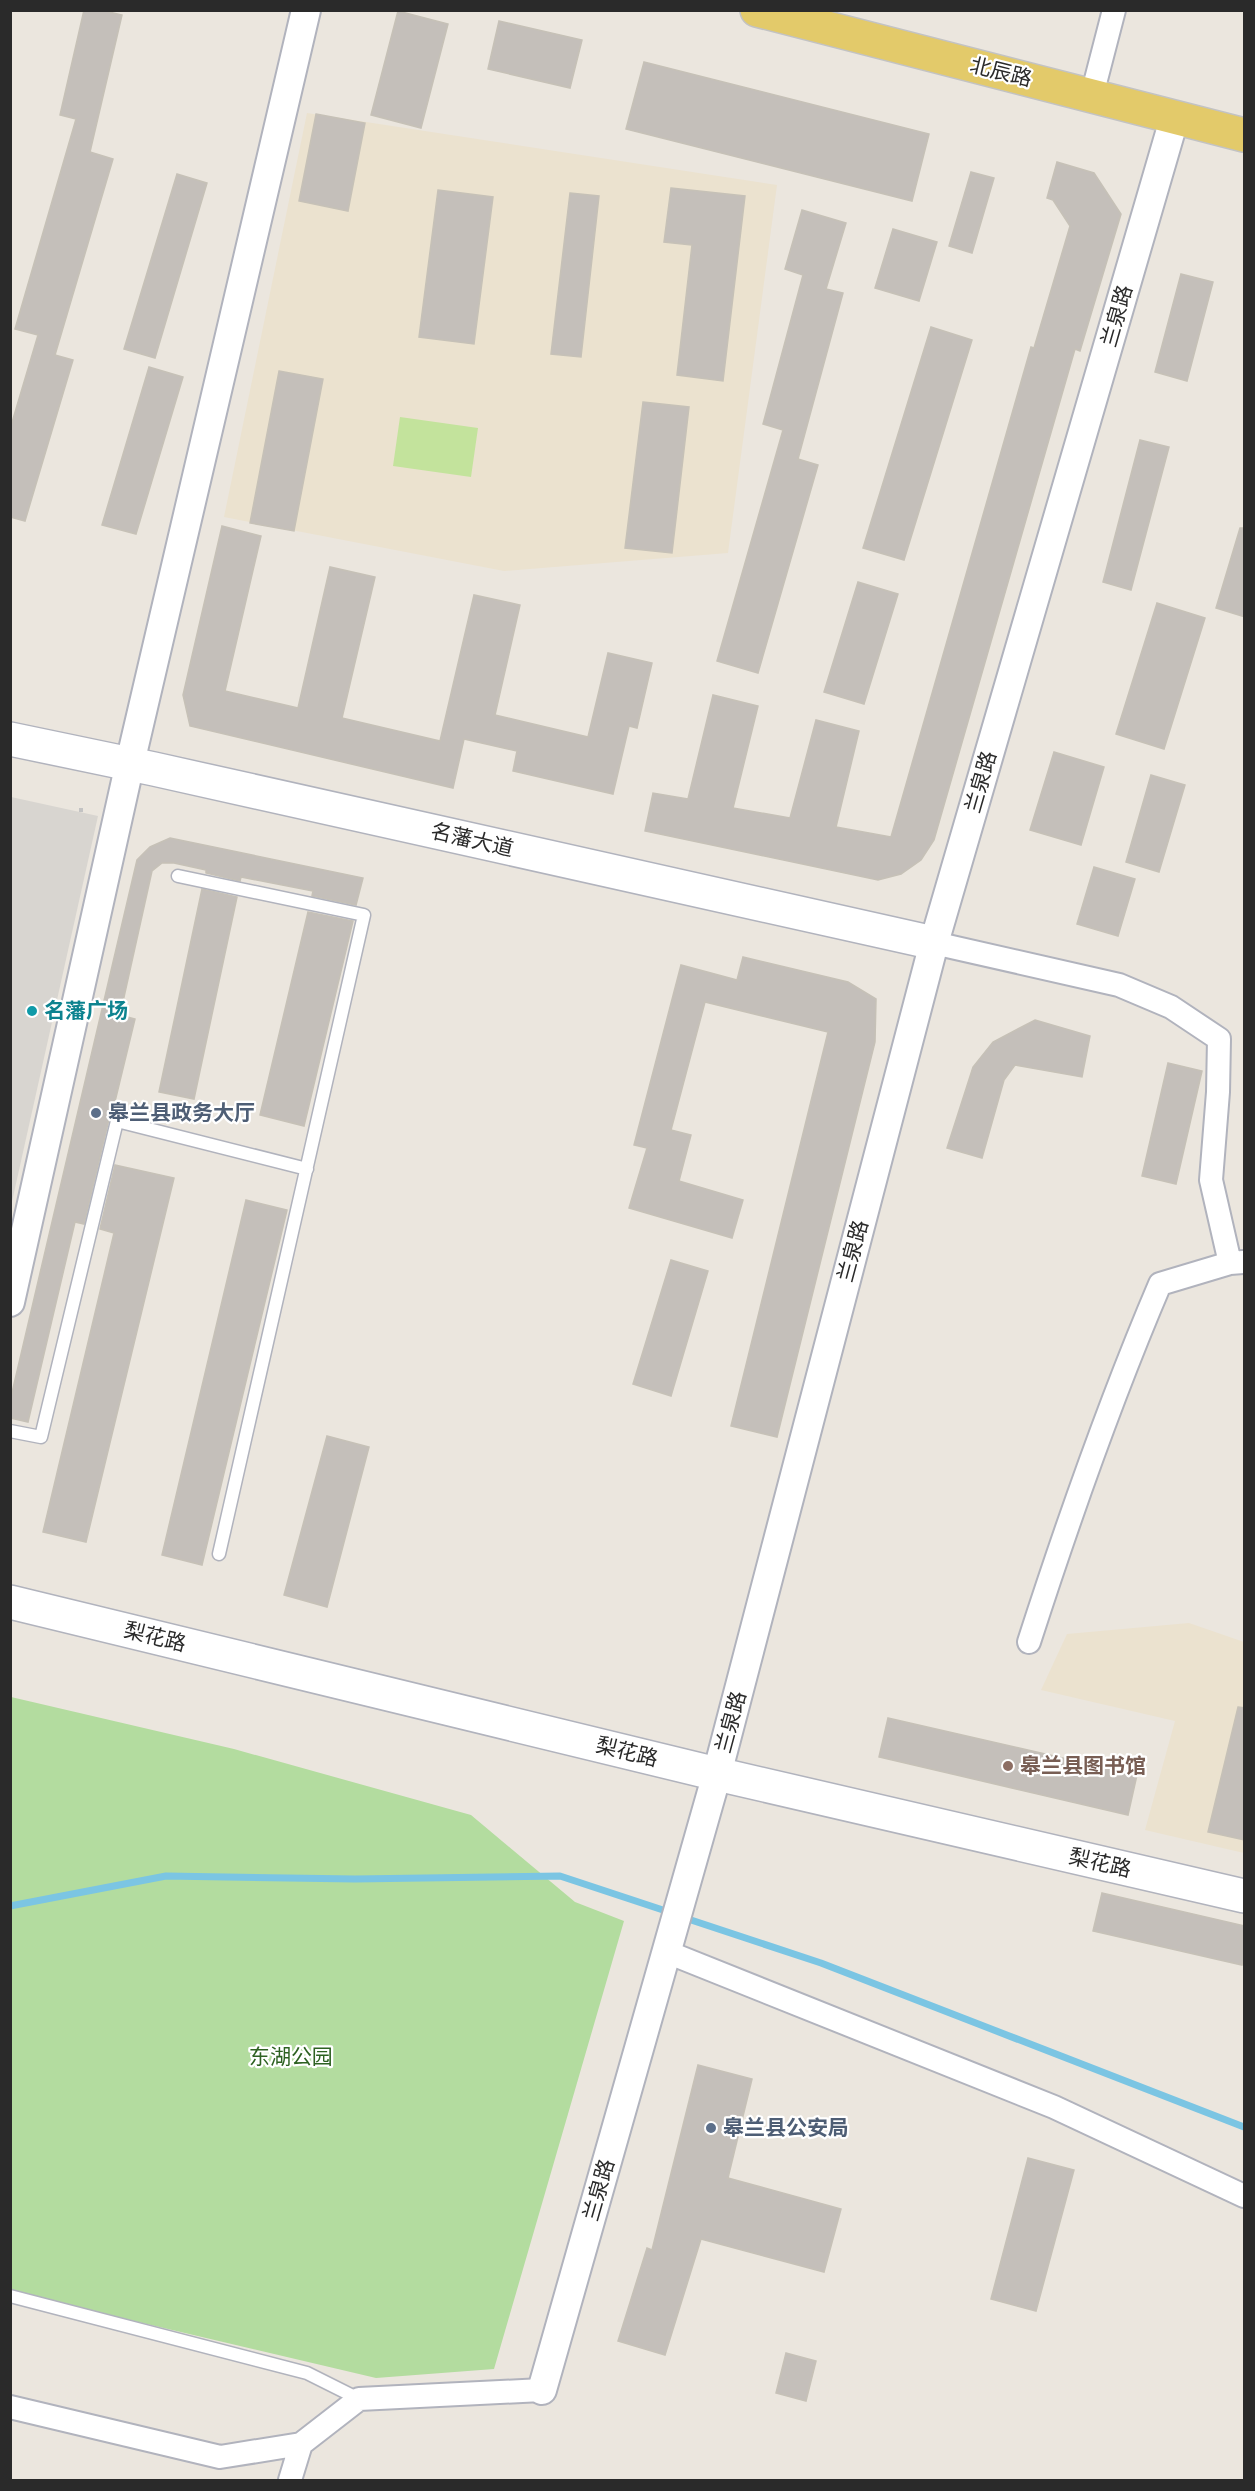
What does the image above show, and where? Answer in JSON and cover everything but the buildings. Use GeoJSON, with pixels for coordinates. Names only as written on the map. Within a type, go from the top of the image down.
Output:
{"type":"FeatureCollection","features":[{"type":"Feature","properties":{"kind":"main road","name":"北辰路"},"geometry":{"type":"LineString","coordinates":[[757,10],[1245,135]]}},
{"type":"Feature","properties":{"kind":"main road","name":"名藩大道"},"geometry":{"type":"LineString","coordinates":[[10,739],[130,763],[934,943]]}},
{"type":"Feature","properties":{"kind":"main road","name":"梨花路"},"geometry":{"type":"LineString","coordinates":[[10,1602],[717,1774],[1245,1896]]}},
{"type":"Feature","properties":{"kind":"street"},"geometry":{"type":"LineString","coordinates":[[10,1302],[130,763],[306,10]]}},
{"type":"Feature","properties":{"kind":"street"},"geometry":{"type":"LineString","coordinates":[[1092,95],[1114,10]]}},
{"type":"Feature","properties":{"kind":"street","name":"兰泉路"},"geometry":{"type":"LineString","coordinates":[[542,2390],[717,1774],[934,943],[1175,116]]}},
{"type":"Feature","properties":{"kind":"street"},"geometry":{"type":"LineString","coordinates":[[934,943],[1119,985],[1171,1007],[1219,1039],[1218,1092],[1211,1180],[1237,1262],[1160,1284],[1120,1378],[1063,1535],[1029,1642]]}},
{"type":"Feature","properties":{"kind":"street"},"geometry":{"type":"LineString","coordinates":[[669,1943],[1054,2107],[1245,2196]]}},
{"type":"Feature","properties":{"kind":"street"},"geometry":{"type":"LineString","coordinates":[[10,2407],[220,2457],[300,2444],[359,2399],[542,2390]]}},
{"type":"Feature","properties":{"kind":"street"},"geometry":{"type":"LineString","coordinates":[[290,2481],[300,2444]]}},
{"type":"Feature","properties":{"kind":"lane"},"geometry":{"type":"LineString","coordinates":[[178,876],[364,915],[219,1554]]}},
{"type":"Feature","properties":{"kind":"lane"},"geometry":{"type":"LineString","coordinates":[[10,1431],[41,1437],[117,1121],[308,1169]]}},
{"type":"Feature","properties":{"kind":"lane"},"geometry":{"type":"LineString","coordinates":[[10,2296],[307,2373],[359,2399]]}},
{"type":"Feature","properties":{"kind":"shaded area"},"geometry":{"type":"Polygon","coordinates":[[[307,113],[777,185],[728,553],[504,571],[224,517],[307,113]]]}},
{"type":"Feature","properties":{"kind":"shaded area","name":"名藩广场"},"geometry":{"type":"Polygon","coordinates":[[[10,797],[98,816],[11,1206],[10,797]]]}},
{"type":"Feature","properties":{"kind":"shaded area"},"geometry":{"type":"Polygon","coordinates":[[[1189,1623],[1244,1642],[1244,1853],[1145,1830],[1175,1721],[1041,1690],[1067,1634],[1189,1623]]]}},
{"type":"Feature","properties":{"kind":"green space"},"geometry":{"type":"Polygon","coordinates":[[[400,417],[478,428],[471,477],[393,466],[400,417]]]}},
{"type":"Feature","properties":{"kind":"green space","name":"东湖公园"},"geometry":{"type":"Polygon","coordinates":[[[11,1697],[234,1749],[471,1815],[575,1902],[624,1921],[494,2369],[376,2378],[11,2292],[11,1697]]]}},
{"type":"Feature","properties":{"kind":"waterway"},"geometry":{"type":"LineString","coordinates":[[10,1906],[166,1876],[355,1879],[560,1876],[672,1913]]}},
{"type":"Feature","properties":{"kind":"waterway"},"geometry":{"type":"LineString","coordinates":[[682,1917],[821,1963],[1244,2127]]}},
{"type":"Feature","properties":{"kind":"place","name":"名藩广场"},"geometry":{"type":"Point","coordinates":[32,1011]}},
{"type":"Feature","properties":{"kind":"place","name":"皋兰县政务大厅"},"geometry":{"type":"Point","coordinates":[96,1113]}},
{"type":"Feature","properties":{"kind":"place","name":"皋兰县图书馆"},"geometry":{"type":"Point","coordinates":[1008,1766]}},
{"type":"Feature","properties":{"kind":"place","name":"皋兰县公安局"},"geometry":{"type":"Point","coordinates":[711,2128]}}]}
